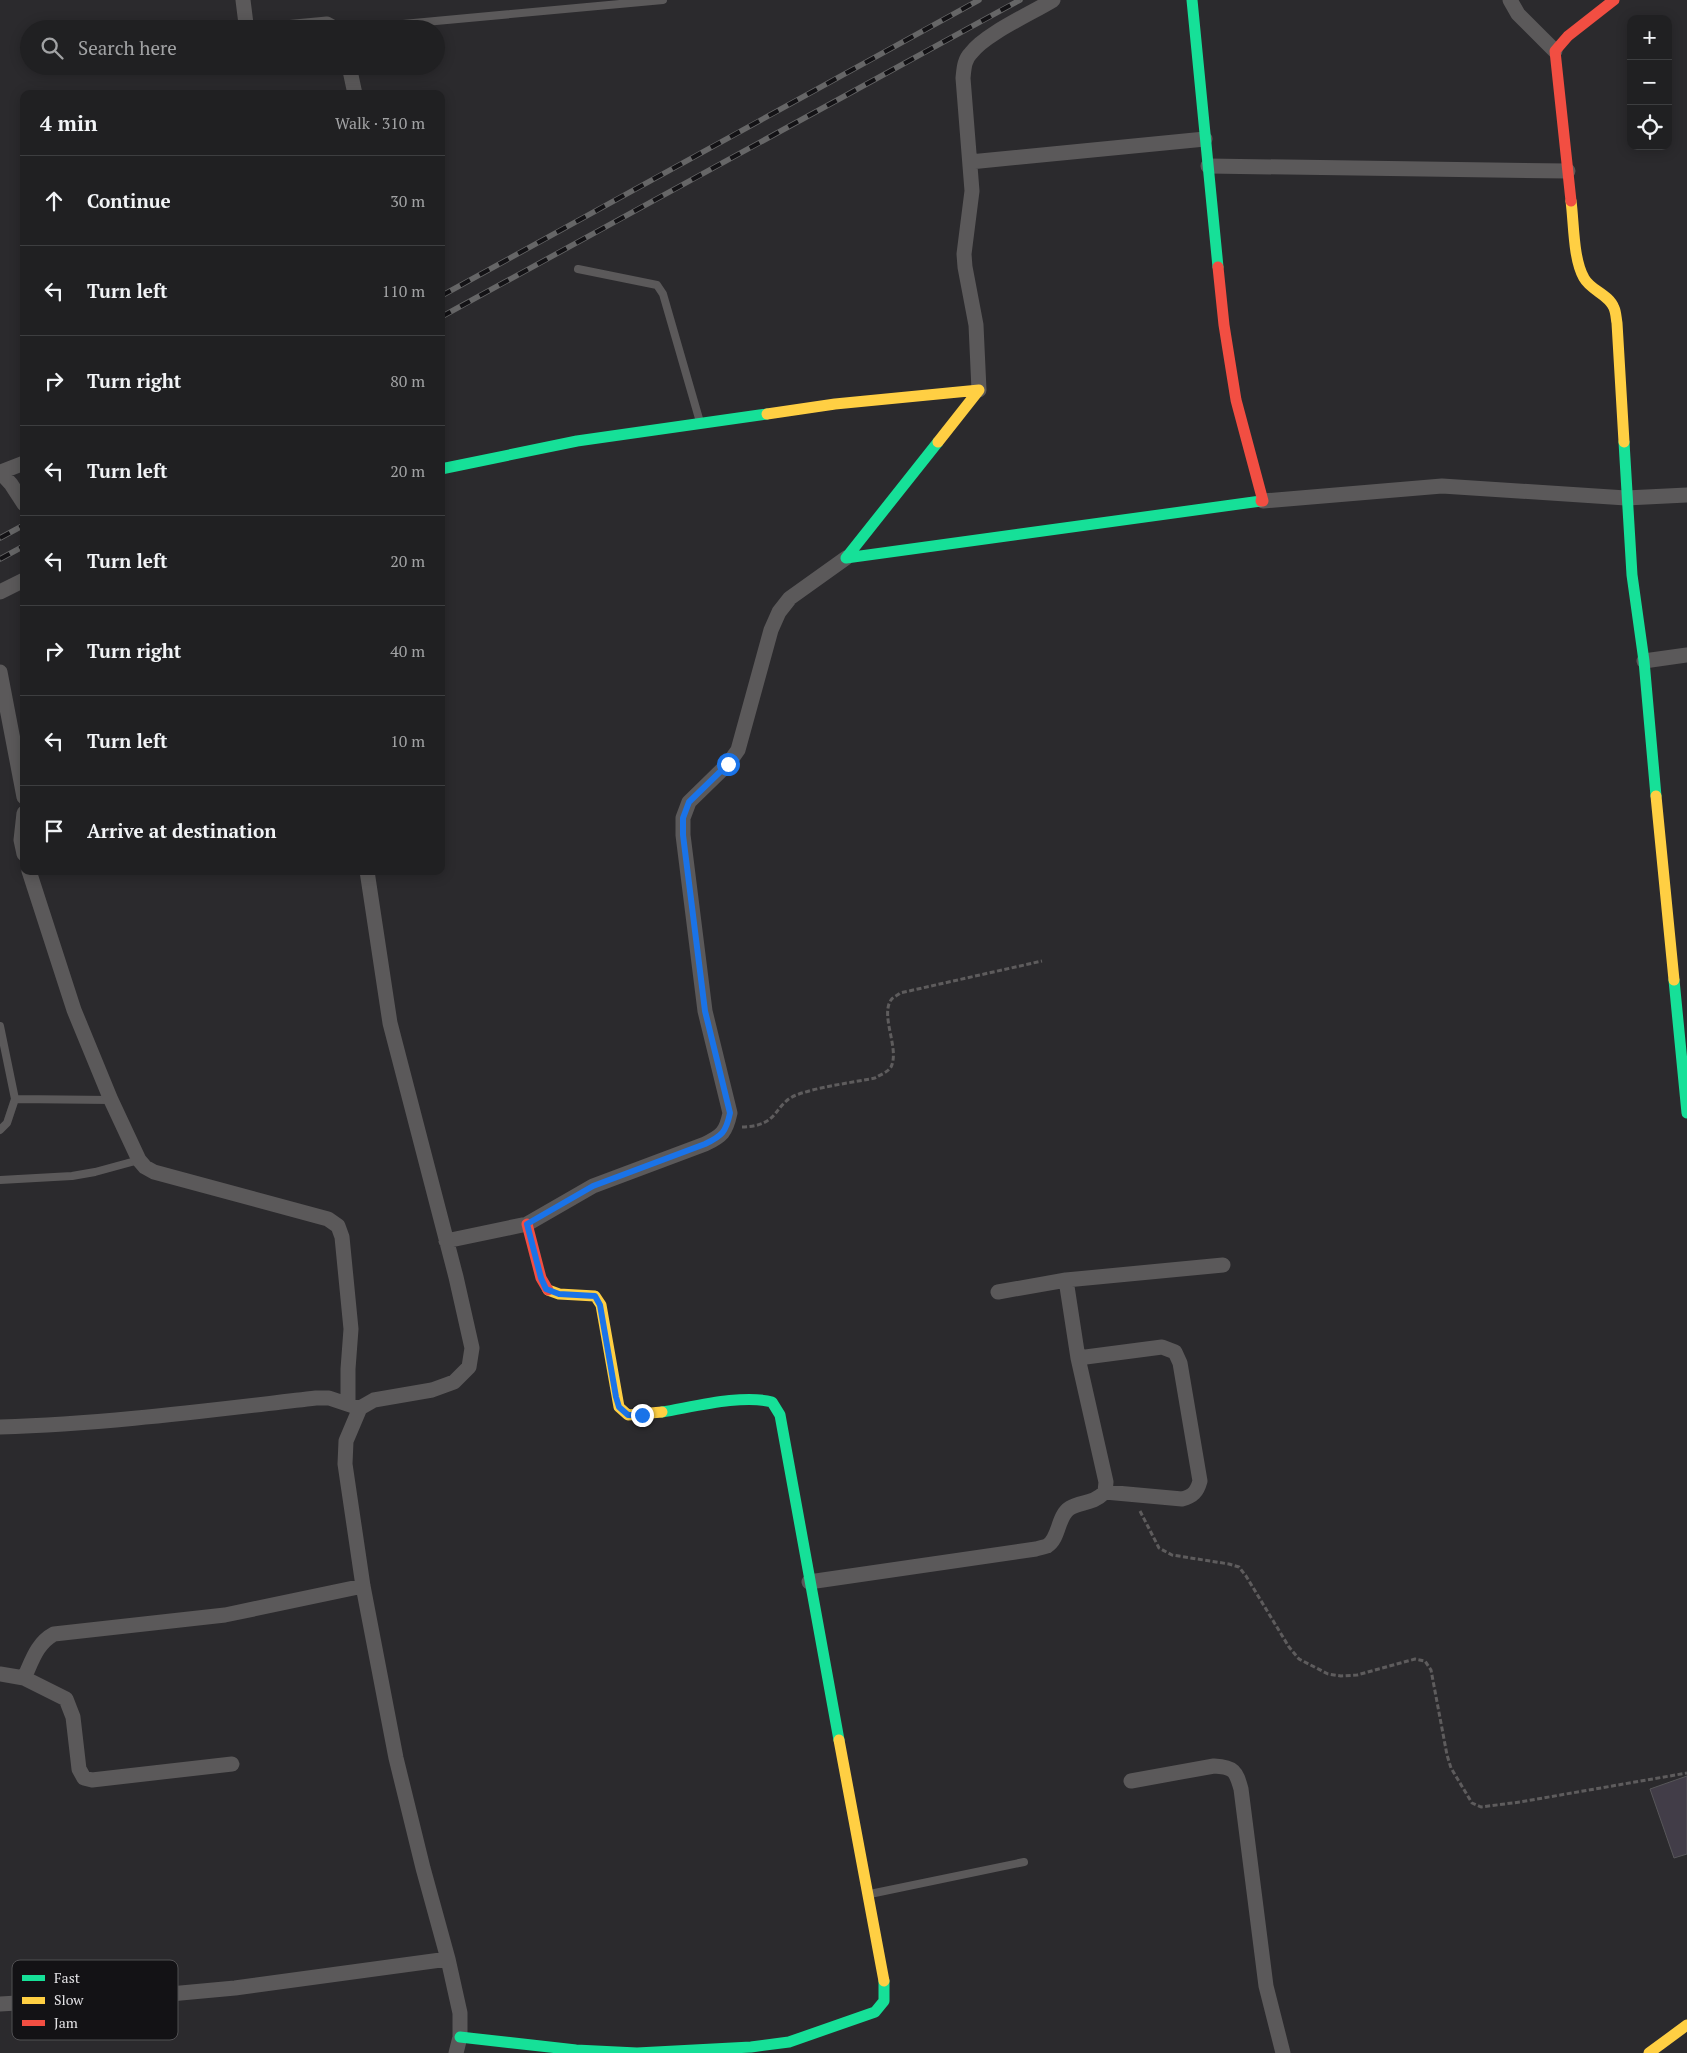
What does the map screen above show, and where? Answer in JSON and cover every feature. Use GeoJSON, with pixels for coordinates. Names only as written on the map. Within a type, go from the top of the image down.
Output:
{"type":"FeatureCollection","features":[{"type":"Feature","properties":{"kind":"street"},"geometry":{"type":"LineString","coordinates":[[243,0],[246,20]]}},
{"type":"Feature","properties":{"kind":"street"},"geometry":{"type":"LineString","coordinates":[[446,1241],[527,1224],[593,1186],[705,1144],[719,1137],[727,1127],[730,1113],[705,1011],[684,845],[683,818],[689,802],[728,764],[738,750],[771,630],[778,612],[790,598],[846,558],[979,390],[976,325],[964,254],[972,191],[963,78],[964,64],[970,53],[983,41],[1053,0]]}},
{"type":"Feature","properties":{"kind":"street"},"geometry":{"type":"LineString","coordinates":[[1192,0],[1224,325],[1236,400],[1263,502]]}},
{"type":"Feature","properties":{"kind":"street"},"geometry":{"type":"LineString","coordinates":[[1510,0],[1518,14],[1555,52]]}},
{"type":"Feature","properties":{"kind":"street"},"geometry":{"type":"LineString","coordinates":[[1614,0],[1602,13],[1563,39],[1555,52],[1578,264],[1583,277],[1591,288],[1607,298],[1614,306],[1617,322],[1632,575],[1644,661],[1687,1114]]}},
{"type":"Feature","properties":{"kind":"street"},"geometry":{"type":"LineString","coordinates":[[351,75],[354,90]]}},
{"type":"Feature","properties":{"kind":"street"},"geometry":{"type":"LineString","coordinates":[[970,162],[1205,139]]}},
{"type":"Feature","properties":{"kind":"street"},"geometry":{"type":"LineString","coordinates":[[1208,166],[1568,170]]}},
{"type":"Feature","properties":{"kind":"street"},"geometry":{"type":"LineString","coordinates":[[445,468],[577,441],[835,404],[979,390]]}},
{"type":"Feature","properties":{"kind":"street"},"geometry":{"type":"LineString","coordinates":[[20,464],[0,472],[20,499]]}},
{"type":"Feature","properties":{"kind":"street"},"geometry":{"type":"LineString","coordinates":[[846,558],[1263,502],[1442,486],[1626,498],[1687,494]]}},
{"type":"Feature","properties":{"kind":"street"},"geometry":{"type":"LineString","coordinates":[[0,592],[20,582]]}},
{"type":"Feature","properties":{"kind":"street"},"geometry":{"type":"LineString","coordinates":[[1644,661],[1687,655]]}},
{"type":"Feature","properties":{"kind":"street"},"geometry":{"type":"LineString","coordinates":[[0,672],[20,776]]}},
{"type":"Feature","properties":{"kind":"street"},"geometry":{"type":"LineString","coordinates":[[30,875],[74,1010],[111,1100],[139,1160],[145,1167],[154,1172],[328,1219],[338,1226],[342,1236],[350,1319],[354,1406],[346,1442],[345,1464],[363,1586],[396,1758],[423,1868],[448,1958],[460,2013],[460,2038],[456,2053]]}},
{"type":"Feature","properties":{"kind":"street"},"geometry":{"type":"LineString","coordinates":[[0,1427],[54,1425],[174,1414],[316,1398],[329,1398],[354,1406],[374,1400],[432,1390],[454,1382],[469,1367],[472,1348],[390,1022],[368,875]]}},
{"type":"Feature","properties":{"kind":"street"},"geometry":{"type":"LineString","coordinates":[[460,2038],[576,2050],[637,2052],[751,2047],[789,2042],[827,2031],[870,2015],[882,2008],[885,1999],[885,1988],[809,1582],[780,1415],[772,1402],[761,1399],[746,1399],[642,1415],[628,1415],[619,1407],[616,1397],[600,1305],[595,1296],[559,1294],[546,1289],[541,1278],[527,1224]]}},
{"type":"Feature","properties":{"kind":"street"},"geometry":{"type":"LineString","coordinates":[[998,1292],[1066,1280],[1223,1265]]}},
{"type":"Feature","properties":{"kind":"street"},"geometry":{"type":"LineString","coordinates":[[809,1582],[1036,1549],[1048,1545],[1070,1508],[1098,1500],[1105,1492],[1106,1482],[1078,1358],[1066,1280]]}},
{"type":"Feature","properties":{"kind":"street"},"geometry":{"type":"LineString","coordinates":[[1078,1358],[1162,1348],[1175,1352],[1180,1363],[1200,1481],[1198,1490],[1192,1496],[1182,1500],[1105,1492]]}},
{"type":"Feature","properties":{"kind":"street"},"geometry":{"type":"LineString","coordinates":[[24,1678],[39,1647],[45,1639],[54,1634],[225,1615],[363,1586]]}},
{"type":"Feature","properties":{"kind":"street"},"geometry":{"type":"LineString","coordinates":[[0,1674],[24,1678],[66,1700],[73,1717],[79,1769],[84,1778],[92,1780],[232,1764]]}},
{"type":"Feature","properties":{"kind":"street"},"geometry":{"type":"LineString","coordinates":[[1131,1781],[1214,1766],[1227,1767],[1237,1773],[1241,1789],[1266,1986],[1283,2053]]}},
{"type":"Feature","properties":{"kind":"street"},"geometry":{"type":"LineString","coordinates":[[178,1993],[235,1988],[448,1958]]}},
{"type":"Feature","properties":{"kind":"street"},"geometry":{"type":"LineString","coordinates":[[1649,2053],[1687,2025]]}},
{"type":"Feature","properties":{"kind":"lane"},"geometry":{"type":"LineString","coordinates":[[445,20],[662,0]]}},
{"type":"Feature","properties":{"kind":"lane"},"geometry":{"type":"LineString","coordinates":[[578,269],[657,285],[663,294],[701,423]]}},
{"type":"Feature","properties":{"kind":"lane"},"geometry":{"type":"LineString","coordinates":[[0,1026],[15,1099],[7,1123],[0,1130]]}},
{"type":"Feature","properties":{"kind":"lane"},"geometry":{"type":"LineString","coordinates":[[15,1099],[111,1100]]}},
{"type":"Feature","properties":{"kind":"lane"},"geometry":{"type":"LineString","coordinates":[[0,1180],[72,1176],[139,1160]]}},
{"type":"Feature","properties":{"kind":"lane"},"geometry":{"type":"LineString","coordinates":[[868,1895],[1024,1862]]}},
{"type":"Feature","properties":{"kind":"path"},"geometry":{"type":"LineString","coordinates":[[727,1127],[754,1127],[764,1124],[773,1118],[787,1100],[799,1094],[875,1078],[884,1073],[891,1066],[893,1055],[888,1009],[891,1000],[900,993],[1042,961]]}},
{"type":"Feature","properties":{"kind":"path"},"geometry":{"type":"LineString","coordinates":[[1133,1495],[1159,1548],[1172,1555],[1229,1564],[1238,1568],[1246,1576],[1288,1647],[1299,1659],[1328,1674],[1341,1676],[1357,1674],[1415,1659],[1425,1661],[1432,1670],[1451,1768],[1466,1798],[1472,1804],[1482,1807],[1520,1802],[1687,1774]]}},
{"type":"Feature","properties":{"kind":"building"},"geometry":{"type":"Polygon","coordinates":[[[1687,1776],[1687,1854],[1674,1858],[1650,1789],[1687,1776]]]}},
{"type":"Feature","properties":{"kind":"railway"},"geometry":{"type":"LineString","coordinates":[[445,294],[979,0]]}},
{"type":"Feature","properties":{"kind":"railway"},"geometry":{"type":"LineString","coordinates":[[445,315],[1020,0]]}},
{"type":"Feature","properties":{"kind":"railway"},"geometry":{"type":"LineString","coordinates":[[0,538],[20,527]]}},
{"type":"Feature","properties":{"kind":"railway"},"geometry":{"type":"LineString","coordinates":[[0,559],[20,548]]}},
{"type":"Feature","properties":{"kind":"traffic: fast"},"geometry":{"type":"LineString","coordinates":[[1192,0],[1218,267]]}},
{"type":"Feature","properties":{"kind":"traffic: fast"},"geometry":{"type":"LineString","coordinates":[[445,468],[577,441],[767,414]]}},
{"type":"Feature","properties":{"kind":"traffic: fast"},"geometry":{"type":"LineString","coordinates":[[938,442],[846,558],[1261,501]]}},
{"type":"Feature","properties":{"kind":"traffic: fast"},"geometry":{"type":"LineString","coordinates":[[1624,442],[1632,575],[1644,661],[1656,796]]}},
{"type":"Feature","properties":{"kind":"traffic: fast"},"geometry":{"type":"LineString","coordinates":[[1674,980],[1687,1113]]}},
{"type":"Feature","properties":{"kind":"traffic: fast"},"geometry":{"type":"LineString","coordinates":[[662,1412],[717,1402],[747,1399],[772,1402],[780,1415],[839,1740]]}},
{"type":"Feature","properties":{"kind":"traffic: fast"},"geometry":{"type":"LineString","coordinates":[[460,2037],[576,2050],[637,2053],[751,2047],[789,2042],[875,2012],[884,2001],[884,1981]]}},
{"type":"Feature","properties":{"kind":"traffic: slow"},"geometry":{"type":"LineString","coordinates":[[1571,201],[1576,251],[1580,270],[1587,282],[1612,303],[1615,311],[1624,442]]}},
{"type":"Feature","properties":{"kind":"traffic: slow"},"geometry":{"type":"LineString","coordinates":[[767,414],[835,404],[979,390],[938,442]]}},
{"type":"Feature","properties":{"kind":"traffic: slow"},"geometry":{"type":"LineString","coordinates":[[1656,796],[1674,980]]}},
{"type":"Feature","properties":{"kind":"traffic: slow"},"geometry":{"type":"LineString","coordinates":[[548,1290],[559,1294],[595,1296],[601,1305],[619,1407],[628,1415],[662,1412]]}},
{"type":"Feature","properties":{"kind":"traffic: slow"},"geometry":{"type":"LineString","coordinates":[[839,1740],[884,1981]]}},
{"type":"Feature","properties":{"kind":"traffic: slow"},"geometry":{"type":"LineString","coordinates":[[1649,2053],[1687,2025]]}},
{"type":"Feature","properties":{"kind":"traffic: jam"},"geometry":{"type":"LineString","coordinates":[[1571,201],[1555,51],[1568,36],[1614,0]]}},
{"type":"Feature","properties":{"kind":"traffic: jam"},"geometry":{"type":"LineString","coordinates":[[1218,267],[1224,325],[1236,400],[1263,501],[1261,501]]}},
{"type":"Feature","properties":{"kind":"traffic: jam"},"geometry":{"type":"LineString","coordinates":[[527,1224],[541,1278],[548,1290]]}},
{"type":"Feature","properties":{"kind":"route"},"geometry":{"type":"LineString","coordinates":[[642,1415],[628,1415],[619,1407],[600,1305],[595,1296],[559,1294],[546,1289],[541,1278],[527,1224],[593,1186],[705,1144],[719,1137],[727,1127],[730,1113],[705,1011],[683,835],[683,818],[689,802],[728,764]]}}]}
